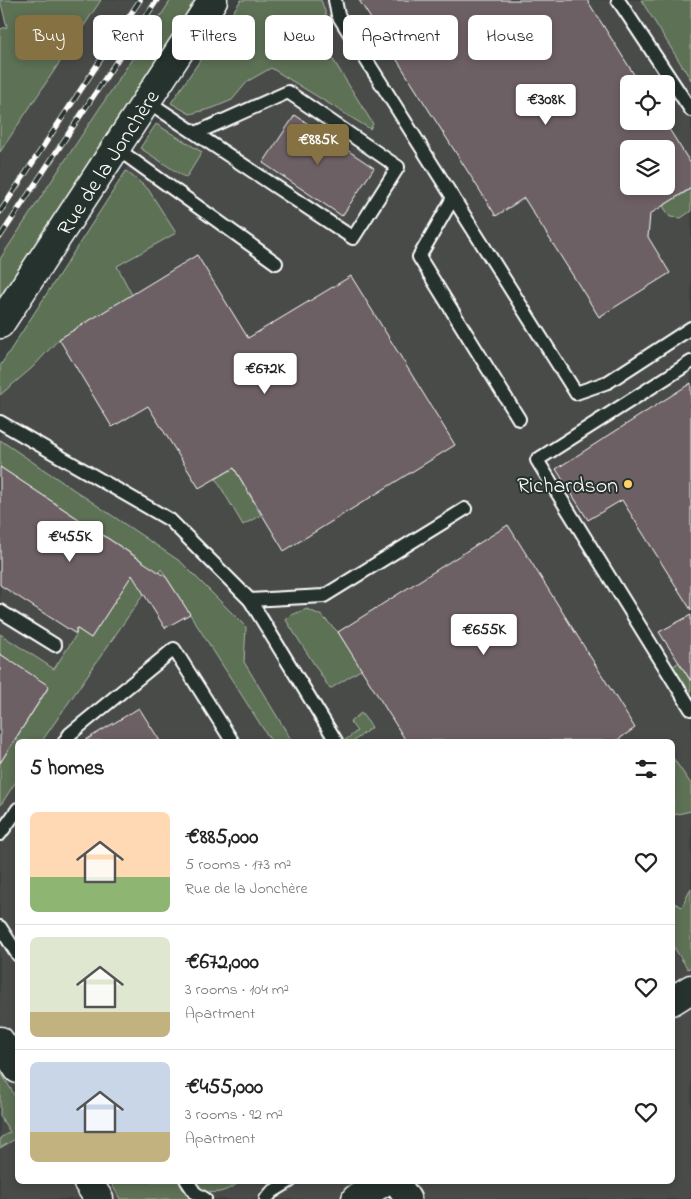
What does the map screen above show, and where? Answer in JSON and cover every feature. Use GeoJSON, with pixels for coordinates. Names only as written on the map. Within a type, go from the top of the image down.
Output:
{"type":"FeatureCollection","features":[{"type":"Feature","properties":{"kind":"street","name":"Rue de la Jonchère"},"geometry":{"type":"LineString","coordinates":[[0,324],[213,0]]}},
{"type":"Feature","properties":{"kind":"street"},"geometry":{"type":"LineString","coordinates":[[675,999],[691,990]]}},
{"type":"Feature","properties":{"kind":"street"},"geometry":{"type":"LineString","coordinates":[[0,1041],[15,1064]]}},
{"type":"Feature","properties":{"kind":"street"},"geometry":{"type":"LineString","coordinates":[[90,1184],[98,1199]]}},
{"type":"Feature","properties":{"kind":"street"},"geometry":{"type":"LineString","coordinates":[[356,1199],[379,1184]]}},
{"type":"Feature","properties":{"kind":"street"},"geometry":{"type":"LineString","coordinates":[[398,1184],[408,1199]]}},
{"type":"Feature","properties":{"kind":"lane"},"geometry":{"type":"LineString","coordinates":[[335,0],[338,15],[576,393],[608,382],[691,328]]}},
{"type":"Feature","properties":{"kind":"lane"},"geometry":{"type":"LineString","coordinates":[[618,0],[691,110]]}},
{"type":"Feature","properties":{"kind":"lane"},"geometry":{"type":"LineString","coordinates":[[147,101],[353,238],[398,167],[288,92],[196,133]]}},
{"type":"Feature","properties":{"kind":"lane"},"geometry":{"type":"LineString","coordinates":[[116,148],[276,263]]}},
{"type":"Feature","properties":{"kind":"lane"},"geometry":{"type":"LineString","coordinates":[[453,198],[419,257],[519,419]]}},
{"type":"Feature","properties":{"kind":"lane"},"geometry":{"type":"LineString","coordinates":[[691,362],[537,460],[691,708]]}},
{"type":"Feature","properties":{"kind":"lane"},"geometry":{"type":"LineString","coordinates":[[0,422],[170,520],[250,600],[335,739]]}},
{"type":"Feature","properties":{"kind":"lane"},"geometry":{"type":"LineString","coordinates":[[250,600],[324,596],[465,509]]}},
{"type":"Feature","properties":{"kind":"lane"},"geometry":{"type":"LineString","coordinates":[[0,610],[54,645]]}},
{"type":"Feature","properties":{"kind":"lane"},"geometry":{"type":"LineString","coordinates":[[66,739],[70,734],[174,649],[231,739]]}},
{"type":"Feature","properties":{"kind":"lane"},"geometry":{"type":"LineString","coordinates":[[0,834],[15,813]]}},
{"type":"Feature","properties":{"kind":"lane"},"geometry":{"type":"LineString","coordinates":[[0,927],[15,951]]}},
{"type":"Feature","properties":{"kind":"lane"},"geometry":{"type":"LineString","coordinates":[[188,1184],[194,1193],[206,1199]]}},
{"type":"Feature","properties":{"kind":"lane"},"geometry":{"type":"LineString","coordinates":[[266,1199],[272,1192],[285,1184]]}},
{"type":"Feature","properties":{"kind":"shaded area"},"geometry":{"type":"Polygon","coordinates":[[[101,0],[171,0],[161,15],[93,15],[93,60],[131,60],[0,259],[0,152],[61,60],[83,60],[83,27],[101,0]]]}},
{"type":"Feature","properties":{"kind":"shaded area"},"geometry":{"type":"Polygon","coordinates":[[[241,0],[691,0],[691,1199],[0,1199],[0,366],[140,148],[200,60],[255,60],[255,15],[231,15],[241,0]]]}},
{"type":"Feature","properties":{"kind":"green space"},"geometry":{"type":"Polygon","coordinates":[[[0,0],[101,0],[83,27],[83,15],[15,15],[15,60],[61,60],[0,152],[0,29],[7,27],[0,0]]]}},
{"type":"Feature","properties":{"kind":"green space"},"geometry":{"type":"Polygon","coordinates":[[[171,0],[197,0],[187,15],[172,15],[172,38],[162,54],[161,15],[171,0]]]}},
{"type":"Feature","properties":{"kind":"green space"},"geometry":{"type":"Polygon","coordinates":[[[241,0],[321,0],[326,15],[265,15],[265,60],[333,60],[373,124],[370,129],[271,68],[248,81],[232,100],[213,108],[190,114],[171,103],[200,60],[255,60],[255,15],[231,15],[241,0]]]}},
{"type":"Feature","properties":{"kind":"green space"},"geometry":{"type":"Polygon","coordinates":[[[641,0],[691,0],[691,80],[641,0]]]}},
{"type":"Feature","properties":{"kind":"green space"},"geometry":{"type":"Polygon","coordinates":[[[131,60],[158,60],[0,302],[0,259],[131,60]]]}},
{"type":"Feature","properties":{"kind":"green space"},"geometry":{"type":"Polygon","coordinates":[[[156,124],[202,152],[186,178],[140,148],[156,124]]]}},
{"type":"Feature","properties":{"kind":"green space"},"geometry":{"type":"Polygon","coordinates":[[[126,171],[148,189],[176,233],[117,266],[132,295],[59,339],[32,368],[0,395],[0,366],[126,171]]]}},
{"type":"Feature","properties":{"kind":"green space"},"geometry":{"type":"Polygon","coordinates":[[[691,189],[691,211],[681,218],[670,217],[663,206],[691,189]]]}},
{"type":"Feature","properties":{"kind":"green space"},"geometry":{"type":"Polygon","coordinates":[[[0,440],[181,562],[246,627],[244,662],[291,739],[270,739],[161,569],[43,739],[15,739],[49,687],[0,654],[0,634],[54,669],[76,635],[76,628],[91,638],[141,560],[0,467],[0,440]]]}},
{"type":"Feature","properties":{"kind":"green space"},"geometry":{"type":"Polygon","coordinates":[[[234,468],[261,515],[243,525],[216,479],[234,468]]]}},
{"type":"Feature","properties":{"kind":"green space"},"geometry":{"type":"Polygon","coordinates":[[[307,609],[322,616],[338,632],[362,669],[330,689],[286,620],[291,615],[307,609]]]}},
{"type":"Feature","properties":{"kind":"green space"},"geometry":{"type":"Polygon","coordinates":[[[679,662],[691,682],[691,696],[672,667],[679,662]]]}},
{"type":"Feature","properties":{"kind":"green space"},"geometry":{"type":"Polygon","coordinates":[[[361,713],[372,727],[357,739],[347,739],[357,731],[350,722],[361,713]]]}},
{"type":"Feature","properties":{"kind":"green space"},"geometry":{"type":"Polygon","coordinates":[[[15,740],[15,783],[0,806],[0,763],[15,740]]]}},
{"type":"Feature","properties":{"kind":"green space"},"geometry":{"type":"Polygon","coordinates":[[[675,761],[691,784],[691,811],[675,815],[675,761]]]}},
{"type":"Feature","properties":{"kind":"green space"},"geometry":{"type":"Polygon","coordinates":[[[691,888],[691,967],[688,969],[675,949],[675,904],[682,907],[691,888]]]}},
{"type":"Feature","properties":{"kind":"green space"},"geometry":{"type":"Polygon","coordinates":[[[0,1071],[15,1096],[15,1139],[0,1148],[0,1138],[10,1132],[0,1116],[0,1071]]]}},
{"type":"Feature","properties":{"kind":"green space"},"geometry":{"type":"Polygon","coordinates":[[[112,1184],[180,1184],[190,1199],[120,1199],[112,1184]]]}},
{"type":"Feature","properties":{"kind":"green space"},"geometry":{"type":"Polygon","coordinates":[[[195,1184],[237,1184],[224,1191],[212,1193],[201,1189],[195,1184]]]}},
{"type":"Feature","properties":{"kind":"building"},"geometry":{"type":"Polygon","coordinates":[[[359,0],[587,0],[634,75],[620,75],[620,130],[670,130],[691,164],[691,188],[650,214],[648,237],[670,273],[599,317],[524,198],[496,216],[397,60],[458,60],[458,15],[369,15],[359,0]]]}},
{"type":"Feature","properties":{"kind":"building"},"geometry":{"type":"Polygon","coordinates":[[[295,115],[374,168],[342,216],[263,163],[295,115]]]}},
{"type":"Feature","properties":{"kind":"building"},"geometry":{"type":"Polygon","coordinates":[[[197,255],[248,338],[351,276],[455,445],[284,551],[234,468],[199,488],[148,406],[112,427],[59,339],[197,255]]]}},
{"type":"Feature","properties":{"kind":"building","name":"Richardson"},"geometry":{"type":"Polygon","coordinates":[[[691,383],[691,610],[622,500],[588,520],[556,469],[691,383]]]}},
{"type":"Feature","properties":{"kind":"building"},"geometry":{"type":"Polygon","coordinates":[[[0,467],[166,577],[190,614],[165,628],[132,575],[91,638],[76,628],[76,634],[0,585],[0,467]]]}},
{"type":"Feature","properties":{"kind":"building"},"geometry":{"type":"Polygon","coordinates":[[[508,525],[635,728],[619,739],[405,739],[338,632],[508,525]]]}},
{"type":"Feature","properties":{"kind":"building"},"geometry":{"type":"Polygon","coordinates":[[[691,615],[691,681],[659,632],[691,615]]]}},
{"type":"Feature","properties":{"kind":"building"},"geometry":{"type":"Polygon","coordinates":[[[0,654],[49,686],[0,763],[0,654]]]}},
{"type":"Feature","properties":{"kind":"building"},"geometry":{"type":"Polygon","coordinates":[[[139,708],[159,739],[87,739],[139,708]]]}},
{"type":"Feature","properties":{"kind":"railway"},"geometry":{"type":"LineString","coordinates":[[0,212],[140,0]]}},
{"type":"Feature","properties":{"kind":"railway"},"geometry":{"type":"LineString","coordinates":[[0,237],[157,0]]}},
{"type":"Feature","properties":{"kind":"place","name":"Richardson"},"geometry":{"type":"Point","coordinates":[628,484]}}]}
